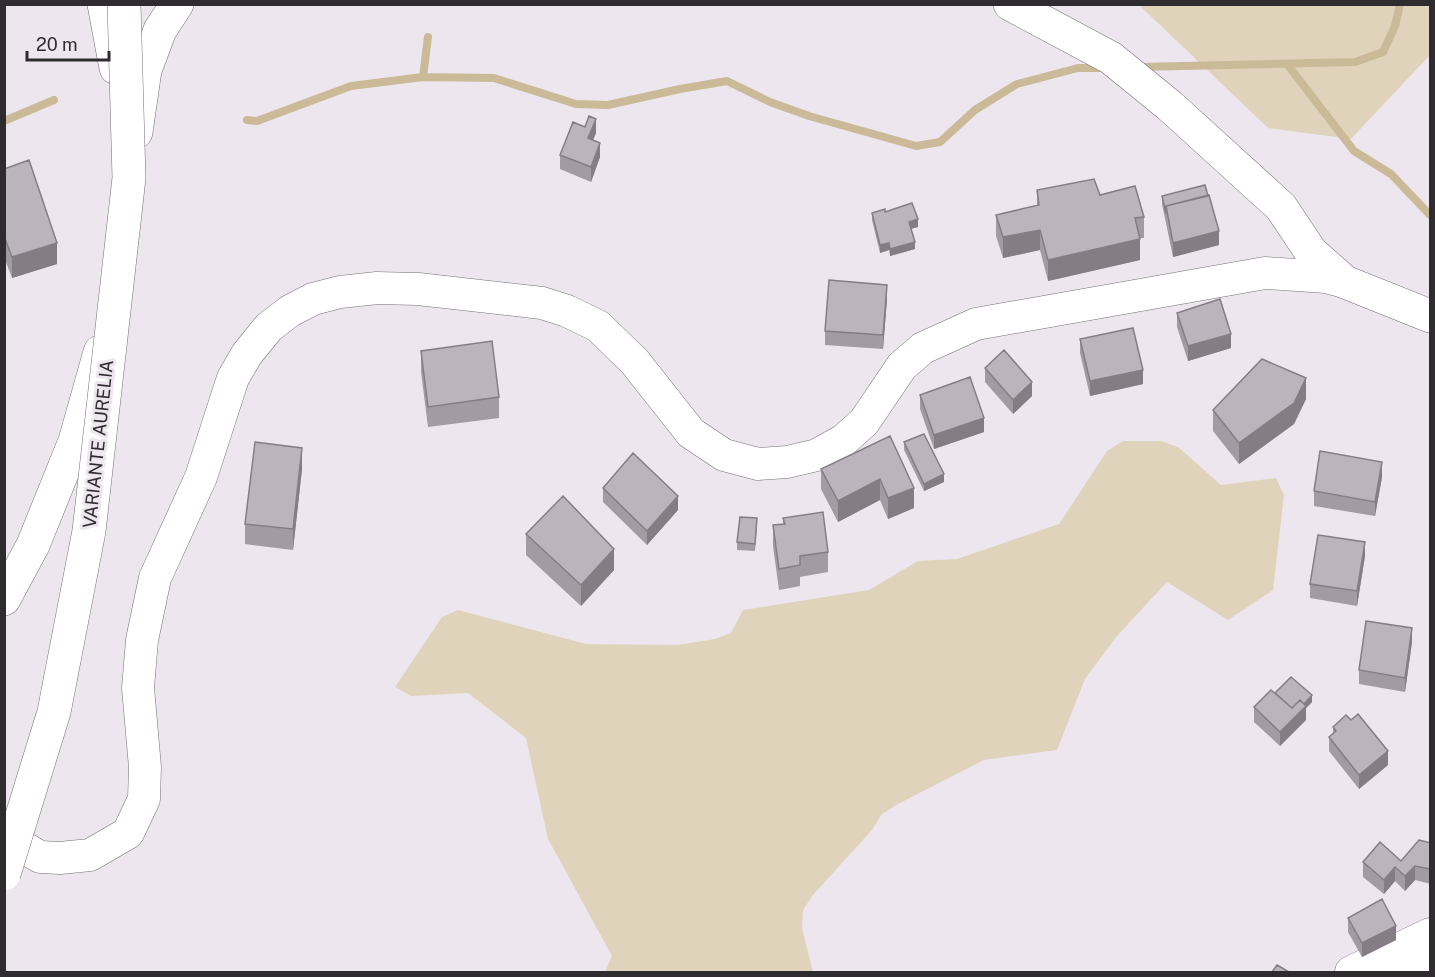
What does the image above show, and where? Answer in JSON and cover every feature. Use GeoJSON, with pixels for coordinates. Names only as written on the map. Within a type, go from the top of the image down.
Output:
{"type":"FeatureCollection","features":[{"type":"Feature","properties":{"kind":"main road"},"geometry":{"type":"LineString","coordinates":[[104,4],[115,60],[129,178]]}},
{"type":"Feature","properties":{"kind":"main road","name":"VARIANTE AURELIA"},"geometry":{"type":"LineString","coordinates":[[4,874],[54,711],[89,531],[129,178],[124,4]]}},
{"type":"Feature","properties":{"kind":"main road"},"geometry":{"type":"LineString","coordinates":[[129,178],[145,70],[160,30],[177,4]]}},
{"type":"Feature","properties":{"kind":"main road"},"geometry":{"type":"LineString","coordinates":[[1010,4],[1111,58],[1170,106],[1281,207],[1311,252],[1345,282],[1431,316]]}},
{"type":"Feature","properties":{"kind":"main road"},"geometry":{"type":"LineString","coordinates":[[4,599],[33,545],[75,441],[113,307]]}},
{"type":"Feature","properties":{"kind":"street"},"geometry":{"type":"LineString","coordinates":[[4,836],[40,858],[60,858],[90,855],[128,833],[144,800],[145,768],[138,688],[142,640],[155,578],[201,477],[233,378],[247,354],[269,327],[290,311],[313,299],[340,292],[377,288],[418,289],[502,297],[542,303],[567,310],[598,326],[635,362],[691,433],[724,455],[758,464],[787,462],[817,455],[844,440],[864,422],[902,366],[923,348],[976,324],[1265,273],[1326,277],[1345,282]]}},
{"type":"Feature","properties":{"kind":"street"},"geometry":{"type":"LineString","coordinates":[[1351,972],[1431,934]]}},
{"type":"Feature","properties":{"kind":"street"},"geometry":{"type":"LineString","coordinates":[[1401,972],[1431,960]]}},
{"type":"Feature","properties":{"kind":"shaded area"},"geometry":{"type":"Polygon","coordinates":[[[1139,5],[1430,5],[1430,55],[1351,139],[1268,128],[1139,5]]]}},
{"type":"Feature","properties":{"kind":"shaded area"},"geometry":{"type":"Polygon","coordinates":[[[1123,441],[1161,441],[1178,447],[1221,485],[1276,478],[1284,495],[1273,590],[1228,620],[1167,582],[1117,636],[1085,679],[1057,750],[984,760],[882,814],[872,830],[813,895],[803,910],[802,928],[813,972],[605,972],[612,956],[548,839],[526,738],[468,693],[411,696],[395,687],[442,617],[458,610],[586,644],[677,645],[715,639],[731,633],[743,610],[869,590],[918,561],[957,559],[1059,524],[1107,451],[1123,441]]]}},
{"type":"Feature","properties":{"kind":"building"},"geometry":{"type":"Polygon","coordinates":[[[589,116],[596,119],[588,138],[600,143],[591,167],[560,155],[573,122],[585,127],[589,116]]]}},
{"type":"Feature","properties":{"kind":"building"},"geometry":{"type":"Polygon","coordinates":[[[29,160],[57,243],[12,257],[4,236],[4,169],[29,160]]]}},
{"type":"Feature","properties":{"kind":"building"},"geometry":{"type":"Polygon","coordinates":[[[1094,179],[1100,195],[1135,186],[1144,217],[1135,218],[1140,239],[1048,260],[1040,230],[1003,237],[996,215],[1039,205],[1037,190],[1094,179]]]}},
{"type":"Feature","properties":{"kind":"building"},"geometry":{"type":"Polygon","coordinates":[[[1205,185],[1208,196],[1166,206],[1166,213],[1162,196],[1205,185]]]}},
{"type":"Feature","properties":{"kind":"building"},"geometry":{"type":"Polygon","coordinates":[[[1209,195],[1219,231],[1173,243],[1166,206],[1209,195]]]}},
{"type":"Feature","properties":{"kind":"building"},"geometry":{"type":"Polygon","coordinates":[[[912,203],[918,219],[909,222],[915,242],[890,249],[889,243],[880,245],[872,213],[885,209],[885,212],[912,203]]]}},
{"type":"Feature","properties":{"kind":"building"},"geometry":{"type":"Polygon","coordinates":[[[829,280],[887,285],[883,335],[825,331],[829,280]]]}},
{"type":"Feature","properties":{"kind":"building"},"geometry":{"type":"Polygon","coordinates":[[[1220,299],[1231,334],[1188,346],[1177,313],[1220,299]]]}},
{"type":"Feature","properties":{"kind":"building"},"geometry":{"type":"Polygon","coordinates":[[[1133,328],[1143,370],[1090,381],[1080,339],[1133,328]]]}},
{"type":"Feature","properties":{"kind":"building"},"geometry":{"type":"Polygon","coordinates":[[[492,341],[499,397],[428,407],[421,351],[492,341]]]}},
{"type":"Feature","properties":{"kind":"building"},"geometry":{"type":"Polygon","coordinates":[[[1004,350],[1032,382],[1013,400],[985,368],[1004,350]]]}},
{"type":"Feature","properties":{"kind":"building"},"geometry":{"type":"Polygon","coordinates":[[[1262,359],[1306,378],[1294,403],[1239,443],[1213,410],[1262,359]]]}},
{"type":"Feature","properties":{"kind":"building"},"geometry":{"type":"Polygon","coordinates":[[[970,377],[984,418],[934,435],[920,395],[970,377]]]}},
{"type":"Feature","properties":{"kind":"building"},"geometry":{"type":"Polygon","coordinates":[[[924,434],[944,474],[924,484],[904,442],[924,434]]]}},
{"type":"Feature","properties":{"kind":"building"},"geometry":{"type":"Polygon","coordinates":[[[890,436],[914,488],[888,498],[880,479],[838,501],[821,469],[890,436]]]}},
{"type":"Feature","properties":{"kind":"building"},"geometry":{"type":"Polygon","coordinates":[[[255,442],[302,448],[293,529],[245,524],[255,442]]]}},
{"type":"Feature","properties":{"kind":"building"},"geometry":{"type":"Polygon","coordinates":[[[1320,451],[1382,462],[1375,502],[1314,491],[1320,451]]]}},
{"type":"Feature","properties":{"kind":"building"},"geometry":{"type":"Polygon","coordinates":[[[633,453],[678,496],[647,531],[603,488],[633,453]]]}},
{"type":"Feature","properties":{"kind":"building"},"geometry":{"type":"Polygon","coordinates":[[[563,496],[614,549],[581,585],[526,534],[563,496]]]}},
{"type":"Feature","properties":{"kind":"building"},"geometry":{"type":"Polygon","coordinates":[[[823,512],[828,552],[800,556],[800,565],[779,569],[773,525],[785,524],[783,518],[823,512]]]}},
{"type":"Feature","properties":{"kind":"building"},"geometry":{"type":"Polygon","coordinates":[[[740,517],[757,518],[755,544],[737,542],[740,517]]]}},
{"type":"Feature","properties":{"kind":"building"},"geometry":{"type":"Polygon","coordinates":[[[1318,535],[1365,542],[1357,591],[1310,584],[1318,535]]]}},
{"type":"Feature","properties":{"kind":"building"},"geometry":{"type":"Polygon","coordinates":[[[1366,621],[1412,628],[1405,678],[1359,670],[1366,621]]]}},
{"type":"Feature","properties":{"kind":"building"},"geometry":{"type":"Polygon","coordinates":[[[1291,677],[1312,695],[1304,704],[1300,700],[1292,708],[1275,693],[1291,677]]]}},
{"type":"Feature","properties":{"kind":"building"},"geometry":{"type":"Polygon","coordinates":[[[1271,690],[1292,708],[1300,700],[1306,706],[1280,732],[1254,707],[1271,690]]]}},
{"type":"Feature","properties":{"kind":"building"},"geometry":{"type":"Polygon","coordinates":[[[1358,714],[1388,751],[1359,775],[1329,737],[1336,731],[1333,727],[1346,715],[1351,720],[1358,714]]]}},
{"type":"Feature","properties":{"kind":"building"},"geometry":{"type":"Polygon","coordinates":[[[1419,840],[1431,843],[1431,869],[1415,866],[1405,876],[1395,867],[1384,880],[1363,862],[1380,842],[1401,861],[1419,840]]]}},
{"type":"Feature","properties":{"kind":"building"},"geometry":{"type":"Polygon","coordinates":[[[1382,899],[1396,926],[1362,943],[1348,918],[1382,899]]]}},
{"type":"Feature","properties":{"kind":"building"},"geometry":{"type":"Polygon","coordinates":[[[1277,965],[1289,972],[1272,972],[1277,965]]]}},
{"type":"Feature","properties":{"kind":"waterway"},"geometry":{"type":"LineString","coordinates":[[1139,67],[1355,62],[1383,52],[1395,26],[1400,4]]}},
{"type":"Feature","properties":{"kind":"waterway"},"geometry":{"type":"LineString","coordinates":[[423,77],[428,37]]}},
{"type":"Feature","properties":{"kind":"waterway"},"geometry":{"type":"LineString","coordinates":[[1287,64],[1354,151],[1391,174],[1430,215]]}},
{"type":"Feature","properties":{"kind":"waterway"},"geometry":{"type":"LineString","coordinates":[[247,120],[257,121],[351,86],[423,77],[494,78],[576,104],[608,105],[727,81],[770,102],[809,116],[916,146],[940,142],[975,110],[1017,84],[1078,68],[1105,68]]}},
{"type":"Feature","properties":{"kind":"waterway"},"geometry":{"type":"LineString","coordinates":[[4,121],[54,100]]}}]}
